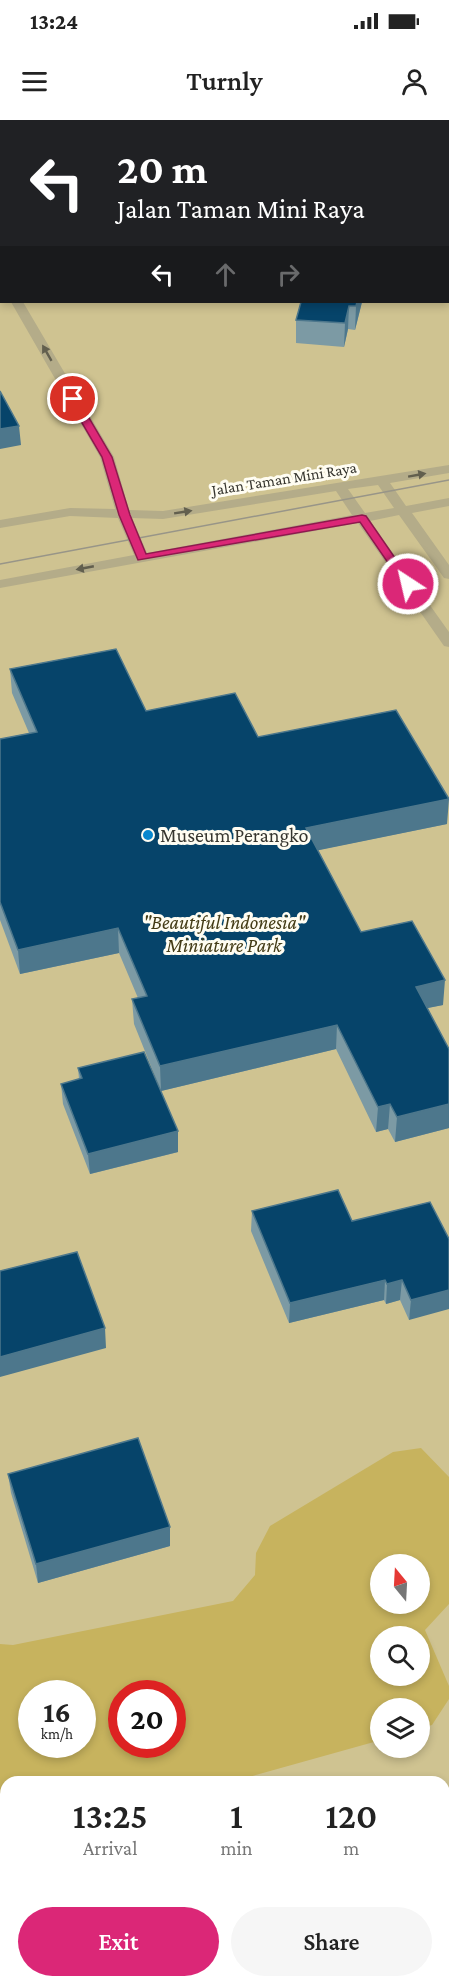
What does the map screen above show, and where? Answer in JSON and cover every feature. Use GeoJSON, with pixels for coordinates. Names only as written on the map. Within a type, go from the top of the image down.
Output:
{"type":"FeatureCollection","features":[{"type":"Feature","properties":{"kind":"street"},"geometry":{"type":"LineString","coordinates":[[18,303],[107,457],[124,515],[142,558]]}},
{"type":"Feature","properties":{"kind":"street","name":"Jalan Taman Mini Raya"},"geometry":{"type":"LineString","coordinates":[[0,524],[70,512],[163,515],[449,469]]}},
{"type":"Feature","properties":{"kind":"street"},"geometry":{"type":"LineString","coordinates":[[382,481],[449,575]]}},
{"type":"Feature","properties":{"kind":"street"},"geometry":{"type":"LineString","coordinates":[[340,488],[449,644]]}},
{"type":"Feature","properties":{"kind":"street"},"geometry":{"type":"LineString","coordinates":[[0,584],[449,502]]}},
{"type":"Feature","properties":{"kind":"green space","name":"\"Beautiful Indonesia\" Miniature Park"},"geometry":{"type":"Polygon","coordinates":[[[0,303],[449,303],[449,1776],[0,1776],[0,303]]]}},
{"type":"Feature","properties":{"kind":"shaded area"},"geometry":{"type":"Polygon","coordinates":[[[421,1448],[449,1477],[449,1604],[429,1626],[370,1626],[370,1686],[430,1686],[430,1642],[449,1686],[449,1699],[432,1725],[430,1726],[430,1698],[370,1698],[370,1743],[252,1776],[0,1776],[0,1644],[13,1645],[233,1601],[255,1575],[256,1553],[270,1526],[393,1452],[421,1448]]]}},
{"type":"Feature","properties":{"kind":"building"},"geometry":{"type":"Polygon","coordinates":[[[301,303],[357,303],[356,306],[349,306],[345,323],[296,320],[301,303]]]}},
{"type":"Feature","properties":{"kind":"building"},"geometry":{"type":"Polygon","coordinates":[[[0,391],[19,426],[0,429],[0,391]]]}},
{"type":"Feature","properties":{"kind":"building"},"geometry":{"type":"Polygon","coordinates":[[[116,649],[146,711],[235,693],[258,737],[396,710],[449,799],[306,828],[361,932],[412,921],[445,980],[416,987],[449,1049],[449,1104],[397,1117],[390,1104],[378,1107],[337,1025],[160,1066],[132,999],[147,996],[118,928],[18,950],[0,902],[0,739],[37,732],[10,669],[116,649]]]}},
{"type":"Feature","properties":{"kind":"building"},"geometry":{"type":"Polygon","coordinates":[[[144,1052],[178,1131],[88,1154],[61,1084],[82,1078],[78,1068],[144,1052]]]}},
{"type":"Feature","properties":{"kind":"building"},"geometry":{"type":"Polygon","coordinates":[[[338,1190],[352,1221],[430,1202],[449,1239],[449,1290],[411,1300],[402,1280],[387,1284],[385,1280],[290,1303],[252,1211],[338,1190]]]}},
{"type":"Feature","properties":{"kind":"building"},"geometry":{"type":"Polygon","coordinates":[[[77,1252],[105,1328],[0,1357],[0,1271],[77,1252]]]}},
{"type":"Feature","properties":{"kind":"building"},"geometry":{"type":"Polygon","coordinates":[[[138,1438],[170,1527],[36,1564],[8,1474],[138,1438]]]}},
{"type":"Feature","properties":{"kind":"tram line"},"geometry":{"type":"LineString","coordinates":[[0,564],[449,480]]}},
{"type":"Feature","properties":{"kind":"place","name":"Museum Perangko"},"geometry":{"type":"Point","coordinates":[148,835]}},
{"type":"Feature","properties":{"kind":"route"},"geometry":{"type":"LineString","coordinates":[[73,399],[107,457],[124,515],[142,558],[362,518],[408,584]]}}]}
